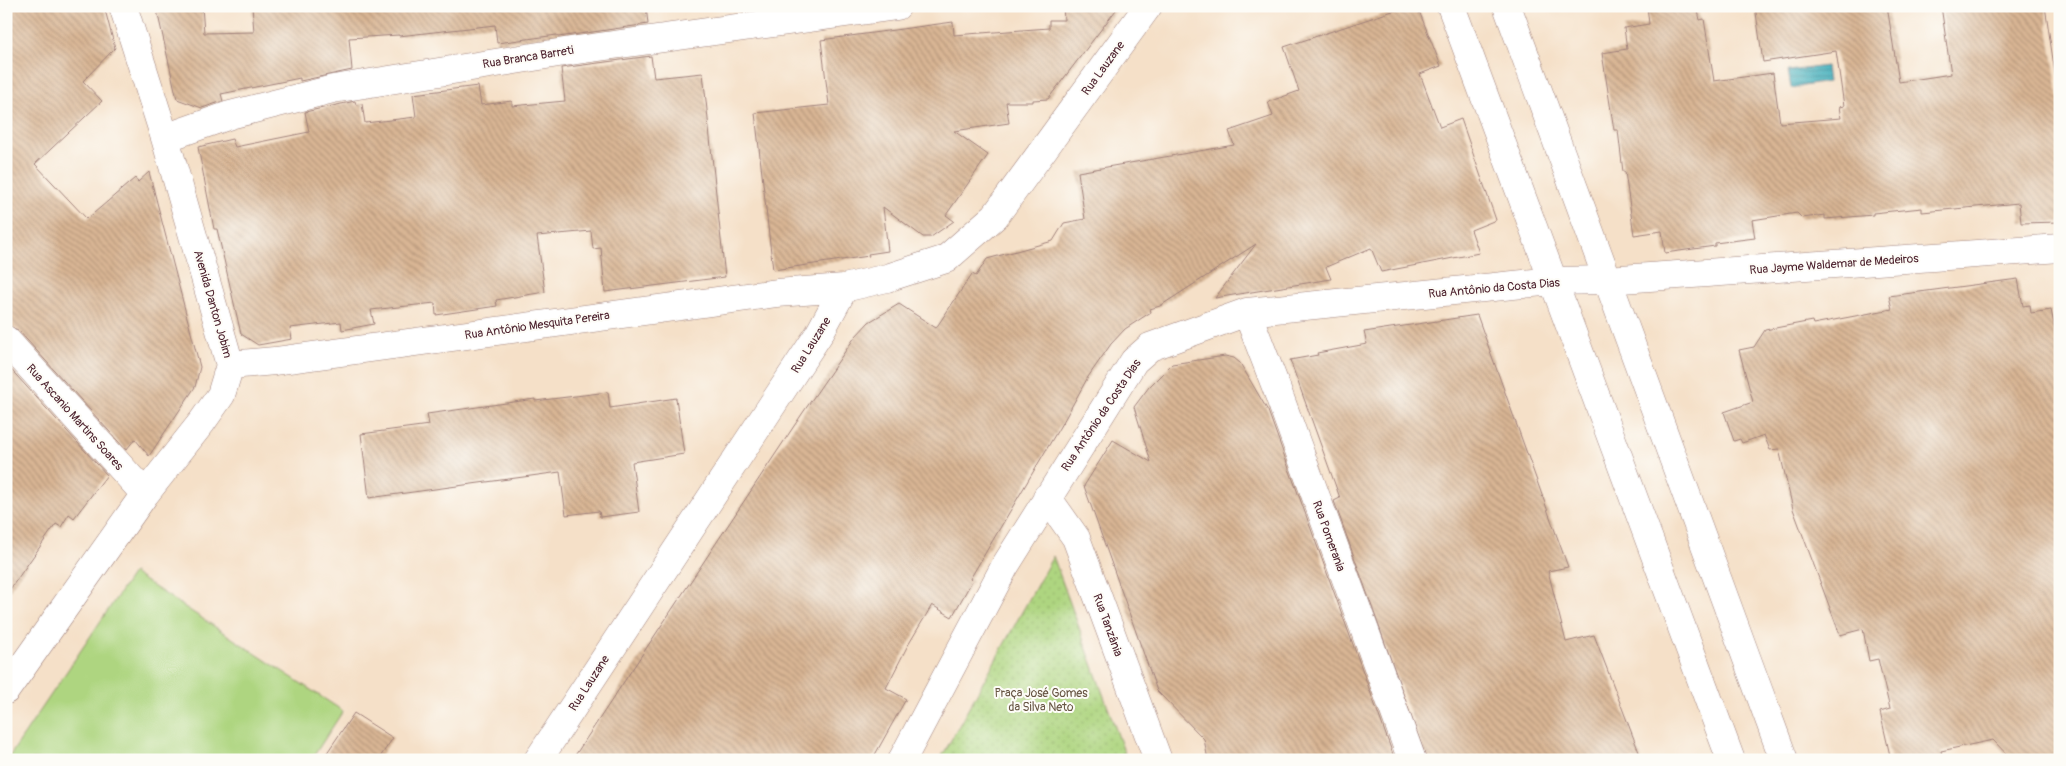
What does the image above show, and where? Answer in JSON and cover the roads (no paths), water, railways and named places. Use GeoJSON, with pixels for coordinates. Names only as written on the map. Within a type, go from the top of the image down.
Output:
{"type":"FeatureCollection","features":[{"type":"Feature","properties":{"kind":"street","name":"Avenida Danton Jobim"},"geometry":{"type":"LineString","coordinates":[[6,690],[145,494],[221,395],[230,365],[165,138],[123,6]]}},
{"type":"Feature","properties":{"kind":"street","name":"Rua Branca Barreti"},"geometry":{"type":"LineString","coordinates":[[165,138],[230,115],[333,89],[577,50],[897,6]]}},
{"type":"Feature","properties":{"kind":"street","name":"Rua Lauzane"},"geometry":{"type":"LineString","coordinates":[[538,760],[819,334],[844,288],[887,278],[946,258],[995,216],[1148,6]]}},
{"type":"Feature","properties":{"kind":"street"},"geometry":{"type":"LineString","coordinates":[[1452,6],[1731,760]]}},
{"type":"Feature","properties":{"kind":"street"},"geometry":{"type":"LineString","coordinates":[[1507,6],[1784,760]]}},
{"type":"Feature","properties":{"kind":"street","name":"Rua Jayme Waldemar de Medeiros"},"geometry":{"type":"LineString","coordinates":[[1608,280],[2060,248]]}},
{"type":"Feature","properties":{"kind":"street","name":"Rua Antônio da Costa Dias"},"geometry":{"type":"LineString","coordinates":[[902,760],[1006,566],[1047,497],[1134,361],[1150,347],[1247,312],[1553,281],[1608,280]]}},
{"type":"Feature","properties":{"kind":"street","name":"Rua Antônio Mesquita Pereira"},"geometry":{"type":"LineString","coordinates":[[230,365],[777,293],[844,288]]}},
{"type":"Feature","properties":{"kind":"street","name":"Rua Pomerania"},"geometry":{"type":"LineString","coordinates":[[1247,312],[1412,760]]}},
{"type":"Feature","properties":{"kind":"street","name":"Rua Ascanio Martins Soares"},"geometry":{"type":"LineString","coordinates":[[6,340],[145,494]]}},
{"type":"Feature","properties":{"kind":"street","name":"Rua Tanzânia"},"geometry":{"type":"LineString","coordinates":[[1047,497],[1076,538],[1158,760]]}},
{"type":"Feature","properties":{"kind":"water"},"geometry":{"type":"Polygon","coordinates":[[[1826,66],[1828,82],[1791,88],[1788,71],[1826,66]]]}},
{"type":"Feature","properties":{"kind":"park label","name":"Praça José Gomes da Silva Neto"},"geometry":{"type":"Point","coordinates":[1041,700]}}]}
